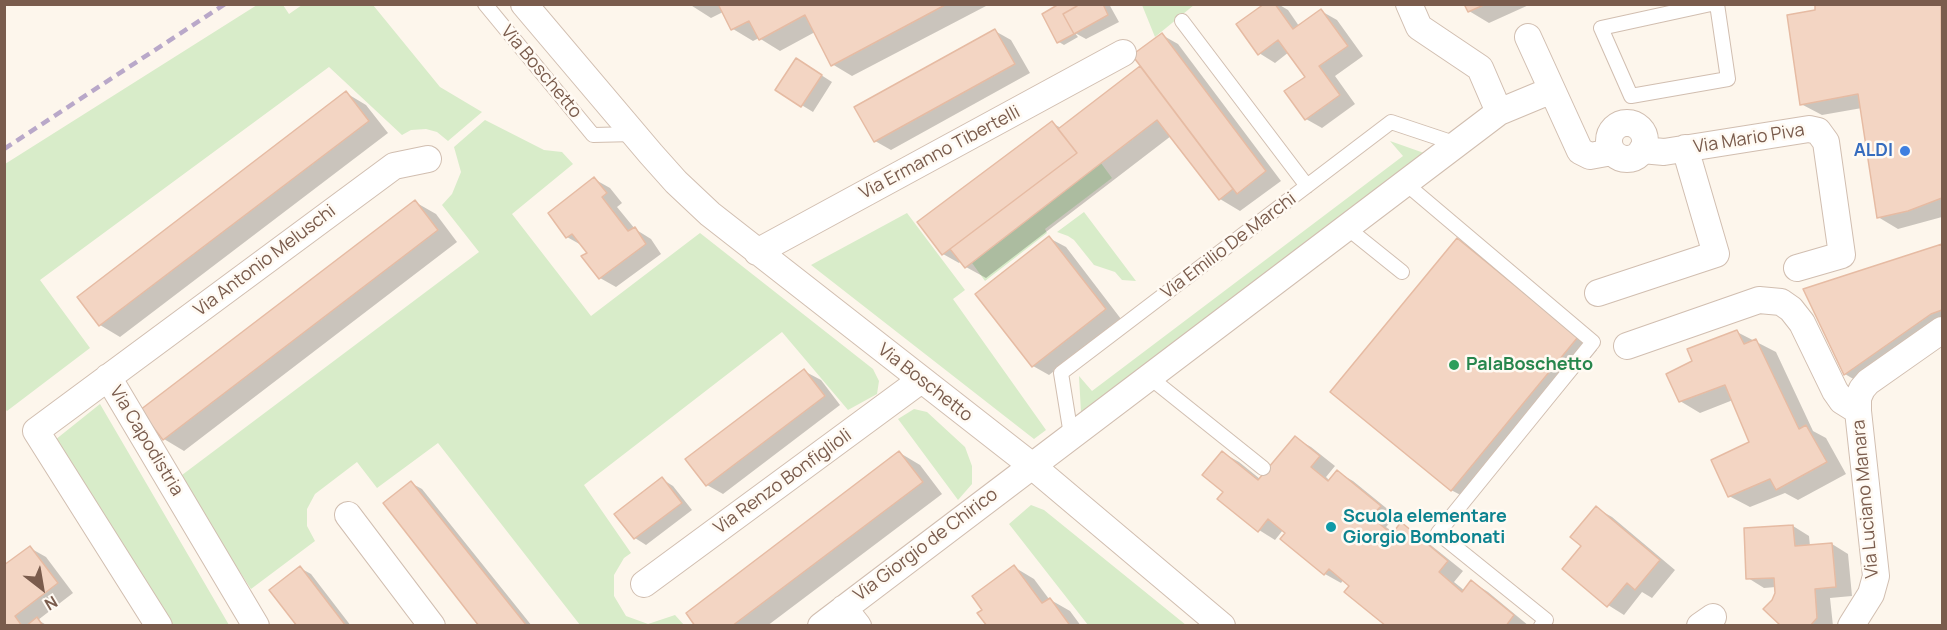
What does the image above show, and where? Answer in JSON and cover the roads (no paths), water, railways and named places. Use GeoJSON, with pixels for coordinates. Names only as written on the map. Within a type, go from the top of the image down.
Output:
{"type":"FeatureCollection","features":[{"type":"Feature","properties":{"kind":"street","name":"Via Boschetto"},"geometry":{"type":"LineString","coordinates":[[524,4],[635,135],[694,199],[757,252],[1030,465],[1222,626]]}},
{"type":"Feature","properties":{"kind":"street"},"geometry":{"type":"LineString","coordinates":[[1409,4],[1419,27],[1480,68],[1499,112]]}},
{"type":"Feature","properties":{"kind":"street","name":"Via Mario Piva"},"geometry":{"type":"LineString","coordinates":[[1528,37],[1580,151],[1590,156],[1612,152],[1628,159],[1642,150],[1664,152],[1809,129],[1814,129],[1822,135],[1826,142],[1842,255],[1797,268]]}},
{"type":"Feature","properties":{"kind":"street","name":"Via Ermanno Tibertelli"},"geometry":{"type":"LineString","coordinates":[[757,252],[1123,53]]}},
{"type":"Feature","properties":{"kind":"street"},"geometry":{"type":"LineString","coordinates":[[1030,465],[1499,112],[1552,90]]}},
{"type":"Feature","properties":{"kind":"street","name":"Via Mario Piva"},"geometry":{"type":"LineString","coordinates":[[1598,293],[1716,254],[1685,148]]}},
{"type":"Feature","properties":{"kind":"street","name":"Via Antonio Meluschi"},"geometry":{"type":"LineString","coordinates":[[108,377],[393,166],[428,159]]}},
{"type":"Feature","properties":{"kind":"street","name":"Via Luciano Manara"},"geometry":{"type":"LineString","coordinates":[[1627,346],[1759,300],[1780,302],[1791,309],[1802,323],[1835,391],[1842,401],[1858,411],[1876,576],[1871,594],[1851,626]]}},
{"type":"Feature","properties":{"kind":"street"},"geometry":{"type":"LineString","coordinates":[[1858,411],[1858,398],[1862,389],[1869,382],[1942,330]]}},
{"type":"Feature","properties":{"kind":"street","name":"Via Capodistria"},"geometry":{"type":"LineString","coordinates":[[159,626],[36,431],[108,377],[256,626]]}},
{"type":"Feature","properties":{"kind":"street","name":"Via Renzo Bonfiglioli"},"geometry":{"type":"LineString","coordinates":[[645,584],[921,380]]}},
{"type":"Feature","properties":{"kind":"street","name":"Via Giorgio de Chirico"},"geometry":{"type":"LineString","coordinates":[[821,626],[851,617],[1030,465]]}},
{"type":"Feature","properties":{"kind":"street"},"geometry":{"type":"LineString","coordinates":[[348,515],[432,626]]}},
{"type":"Feature","properties":{"kind":"lane","name":"Via Boschetto"},"geometry":{"type":"LineString","coordinates":[[484,4],[593,135],[635,135]]}},
{"type":"Feature","properties":{"kind":"lane"},"geometry":{"type":"LineString","coordinates":[[1711,4],[1601,28],[1631,96],[1728,78],[1716,4]]}},
{"type":"Feature","properties":{"kind":"lane"},"geometry":{"type":"LineString","coordinates":[[1182,21],[1307,186]]}},
{"type":"Feature","properties":{"kind":"lane","name":"Via Emilio De Marchi"},"geometry":{"type":"LineString","coordinates":[[1071,435],[1061,373],[1391,122],[1457,144]]}},
{"type":"Feature","properties":{"kind":"lane"},"geometry":{"type":"LineString","coordinates":[[1405,183],[1593,342],[1438,533],[1546,620],[1541,626]]}},
{"type":"Feature","properties":{"kind":"lane"},"geometry":{"type":"LineString","coordinates":[[1346,227],[1401,272]]}},
{"type":"Feature","properties":{"kind":"lane"},"geometry":{"type":"LineString","coordinates":[[1148,376],[1263,468]]}},
{"type":"Feature","properties":{"kind":"railway"},"geometry":{"type":"LineString","coordinates":[[4,149],[225,4]]}},
{"type":"Feature","properties":{"kind":"place","name":"ALDI"},"geometry":{"type":"Point","coordinates":[1905,151]}},
{"type":"Feature","properties":{"kind":"place","name":"PalaBoschetto"},"geometry":{"type":"Point","coordinates":[1454,365]}},
{"type":"Feature","properties":{"kind":"place","name":"Scuola elementare Giorgio Bombonati"},"geometry":{"type":"Point","coordinates":[1331,527]}}]}
